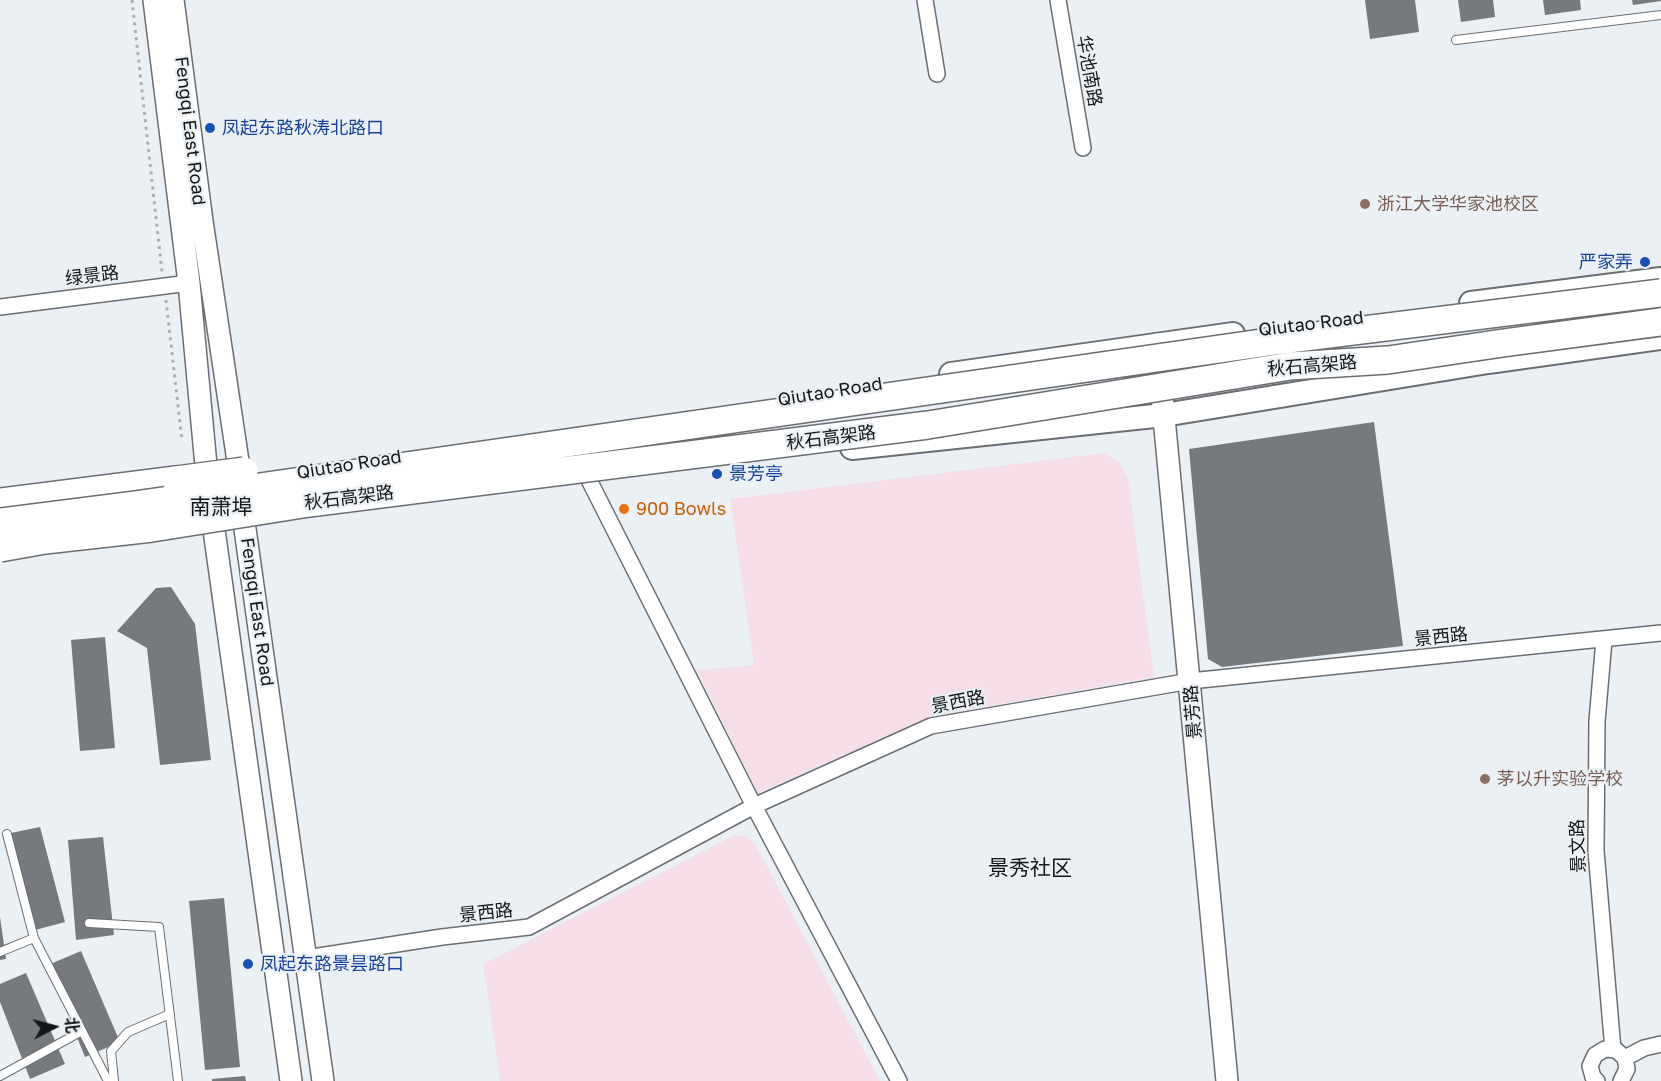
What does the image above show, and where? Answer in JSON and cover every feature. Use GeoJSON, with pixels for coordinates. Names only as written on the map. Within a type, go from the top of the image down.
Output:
{"type":"FeatureCollection","features":[{"type":"Feature","properties":{"kind":"highway"},"geometry":{"type":"LineString","coordinates":[[1594,301],[1661,281]]}},
{"type":"Feature","properties":{"kind":"highway","name":"秋石高架路"},"geometry":{"type":"LineString","coordinates":[[0,522],[147,504],[1281,340],[1661,293]]}},
{"type":"Feature","properties":{"kind":"highway","name":"秋石高架路"},"geometry":{"type":"LineString","coordinates":[[0,548],[45,540],[152,528],[309,503],[928,425],[1290,366],[1388,360],[1661,322]]}},
{"type":"Feature","properties":{"kind":"highway"},"geometry":{"type":"LineString","coordinates":[[0,502],[253,470],[478,455]]}},
{"type":"Feature","properties":{"kind":"main road","name":"Fengqi East Road"},"geometry":{"type":"LineString","coordinates":[[154,0],[189,283],[208,487],[291,1081]]}},
{"type":"Feature","properties":{"kind":"main road","name":"Fengqi East Road"},"geometry":{"type":"LineString","coordinates":[[173,0],[323,1081]]}},
{"type":"Feature","properties":{"kind":"main road","name":"Qiutao Road"},"geometry":{"type":"LineString","coordinates":[[0,514],[208,487],[1157,344],[1661,281]]}},
{"type":"Feature","properties":{"kind":"main road"},"geometry":{"type":"LineString","coordinates":[[0,559],[244,522],[587,476],[1164,415],[1488,362],[1661,338]]}},
{"type":"Feature","properties":{"kind":"main road","name":"景芳路"},"geometry":{"type":"LineString","coordinates":[[1157,344],[1227,1081]]}},
{"type":"Feature","properties":{"kind":"street"},"geometry":{"type":"LineString","coordinates":[[925,0],[937,74]]}},
{"type":"Feature","properties":{"kind":"street","name":"华池南路"},"geometry":{"type":"LineString","coordinates":[[1058,0],[1083,148]]}},
{"type":"Feature","properties":{"kind":"street","name":"绿景路"},"geometry":{"type":"LineString","coordinates":[[0,307],[164,288],[189,283]]}},
{"type":"Feature","properties":{"kind":"street"},"geometry":{"type":"LineString","coordinates":[[587,476],[754,806],[899,1081]]}},
{"type":"Feature","properties":{"kind":"street","name":"景西路"},"geometry":{"type":"LineString","coordinates":[[306,958],[442,937],[529,927],[754,806],[931,726],[1190,681],[1661,633]]}},
{"type":"Feature","properties":{"kind":"street","name":"景文路"},"geometry":{"type":"LineString","coordinates":[[1604,640],[1597,721],[1596,851],[1619,1054],[1628,1069],[1621,1081]]}},
{"type":"Feature","properties":{"kind":"street"},"geometry":{"type":"LineString","coordinates":[[1591,1080],[1590,1066],[1595,1055],[1605,1049],[1619,1054],[1661,1044]]}},
{"type":"Feature","properties":{"kind":"lane"},"geometry":{"type":"LineString","coordinates":[[1456,40],[1661,15]]}},
{"type":"Feature","properties":{"kind":"lane"},"geometry":{"type":"LineString","coordinates":[[7,834],[34,938],[108,1081]]}},
{"type":"Feature","properties":{"kind":"lane"},"geometry":{"type":"LineString","coordinates":[[89,923],[159,927],[178,1081]]}},
{"type":"Feature","properties":{"kind":"lane"},"geometry":{"type":"LineString","coordinates":[[0,952],[34,938]]}},
{"type":"Feature","properties":{"kind":"lane"},"geometry":{"type":"LineString","coordinates":[[114,1081],[111,1052],[128,1032],[170,1014]]}},
{"type":"Feature","properties":{"kind":"lane"},"geometry":{"type":"LineString","coordinates":[[0,1076],[82,1031]]}},
{"type":"Feature","properties":{"kind":"path"},"geometry":{"type":"LineString","coordinates":[[132,0],[182,441]]}},
{"type":"Feature","properties":{"kind":"shaded area"},"geometry":{"type":"Polygon","coordinates":[[[1104,453],[1118,461],[1128,477],[1154,677],[933,716],[757,793],[697,670],[754,665],[730,499],[1104,453]]]}},
{"type":"Feature","properties":{"kind":"shaded area"},"geometry":{"type":"Polygon","coordinates":[[[735,835],[746,836],[756,845],[880,1081],[500,1081],[483,964],[735,835]]]}},
{"type":"Feature","properties":{"kind":"building"},"geometry":{"type":"Polygon","coordinates":[[[1365,0],[1415,0],[1419,32],[1370,39],[1365,0]]]}},
{"type":"Feature","properties":{"kind":"building"},"geometry":{"type":"Polygon","coordinates":[[[1458,0],[1493,0],[1495,17],[1461,22],[1458,0]]]}},
{"type":"Feature","properties":{"kind":"building"},"geometry":{"type":"Polygon","coordinates":[[[1543,0],[1580,0],[1581,10],[1545,15],[1543,0]]]}},
{"type":"Feature","properties":{"kind":"building"},"geometry":{"type":"Polygon","coordinates":[[[1632,0],[1661,0],[1661,1],[1633,5],[1632,0]]]}},
{"type":"Feature","properties":{"kind":"building"},"geometry":{"type":"Polygon","coordinates":[[[1374,422],[1403,646],[1222,667],[1208,659],[1189,449],[1374,422]]]}},
{"type":"Feature","properties":{"kind":"building"},"geometry":{"type":"Polygon","coordinates":[[[171,587],[195,624],[211,760],[160,765],[147,648],[117,631],[156,588],[171,587]]]}},
{"type":"Feature","properties":{"kind":"building"},"geometry":{"type":"Polygon","coordinates":[[[105,637],[115,748],[80,751],[71,640],[105,637]]]}},
{"type":"Feature","properties":{"kind":"building"},"geometry":{"type":"Polygon","coordinates":[[[40,827],[65,922],[28,932],[6,834],[40,827]]]}},
{"type":"Feature","properties":{"kind":"building"},"geometry":{"type":"Polygon","coordinates":[[[103,837],[114,935],[76,940],[68,840],[103,837]]]}},
{"type":"Feature","properties":{"kind":"building"},"geometry":{"type":"Polygon","coordinates":[[[224,898],[240,1067],[205,1070],[189,901],[224,898]]]}},
{"type":"Feature","properties":{"kind":"building"},"geometry":{"type":"Polygon","coordinates":[[[0,917],[6,959],[0,960],[0,917]]]}},
{"type":"Feature","properties":{"kind":"building"},"geometry":{"type":"Polygon","coordinates":[[[81,951],[120,1042],[85,1057],[48,965],[81,951]]]}},
{"type":"Feature","properties":{"kind":"building"},"geometry":{"type":"Polygon","coordinates":[[[26,973],[65,1064],[30,1079],[0,1002],[0,984],[26,973]]]}},
{"type":"Feature","properties":{"kind":"building"},"geometry":{"type":"Polygon","coordinates":[[[245,1076],[246,1081],[212,1081],[212,1079],[245,1076]]]}},
{"type":"Feature","properties":{"kind":"place","name":"凤起东路秋涛北路口"},"geometry":{"type":"Point","coordinates":[210,128]}},
{"type":"Feature","properties":{"kind":"place","name":"浙江大学华家池校区"},"geometry":{"type":"Point","coordinates":[1365,204]}},
{"type":"Feature","properties":{"kind":"place","name":"严家弄"},"geometry":{"type":"Point","coordinates":[1645,262]}},
{"type":"Feature","properties":{"kind":"place","name":"景芳亭"},"geometry":{"type":"Point","coordinates":[717,474]}},
{"type":"Feature","properties":{"kind":"place","name":"900 Bowls"},"geometry":{"type":"Point","coordinates":[624,509]}},
{"type":"Feature","properties":{"kind":"place","name":"茅以升实验学校"},"geometry":{"type":"Point","coordinates":[1485,779]}},
{"type":"Feature","properties":{"kind":"place","name":"凤起东路景昙路口"},"geometry":{"type":"Point","coordinates":[248,964]}},
{"type":"Feature","properties":{"kind":"district","name":"南萧埠"},"geometry":{"type":"Point","coordinates":[221,507]}},
{"type":"Feature","properties":{"kind":"district","name":"景秀社区"},"geometry":{"type":"Point","coordinates":[1030,868]}}]}
